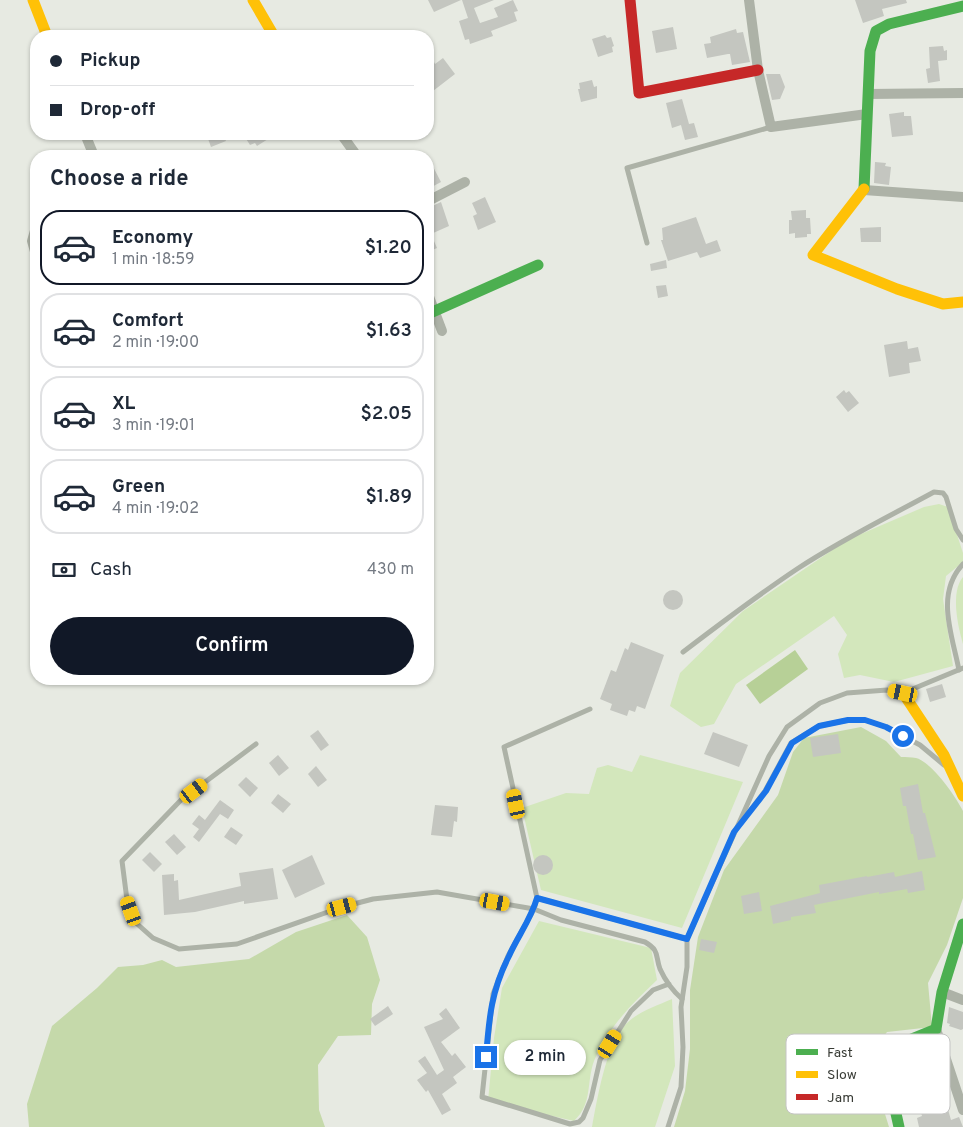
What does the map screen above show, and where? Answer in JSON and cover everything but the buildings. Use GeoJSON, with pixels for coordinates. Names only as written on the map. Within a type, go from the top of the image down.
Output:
{"type":"FeatureCollection","features":[{"type":"Feature","properties":{"kind":"street"},"geometry":{"type":"LineString","coordinates":[[33,0],[45,30]]}},
{"type":"Feature","properties":{"kind":"street"},"geometry":{"type":"LineString","coordinates":[[254,0],[264,23],[269,30]]}},
{"type":"Feature","properties":{"kind":"street"},"geometry":{"type":"LineString","coordinates":[[630,0],[639,93],[758,70]]}},
{"type":"Feature","properties":{"kind":"street"},"geometry":{"type":"LineString","coordinates":[[749,0],[758,70],[772,127],[867,114]]}},
{"type":"Feature","properties":{"kind":"street"},"geometry":{"type":"LineString","coordinates":[[963,6],[889,24],[876,31],[870,51],[864,190],[813,255],[897,289],[943,304],[963,302]]}},
{"type":"Feature","properties":{"kind":"street"},"geometry":{"type":"LineString","coordinates":[[868,94],[963,93]]}},
{"type":"Feature","properties":{"kind":"street"},"geometry":{"type":"LineString","coordinates":[[434,198],[465,182]]}},
{"type":"Feature","properties":{"kind":"street"},"geometry":{"type":"LineString","coordinates":[[864,190],[963,197]]}},
{"type":"Feature","properties":{"kind":"street"},"geometry":{"type":"LineString","coordinates":[[434,311],[538,265]]}},
{"type":"Feature","properties":{"kind":"street"},"geometry":{"type":"LineString","coordinates":[[434,317],[442,331]]}},
{"type":"Feature","properties":{"kind":"street"},"geometry":{"type":"LineString","coordinates":[[903,693],[937,740],[955,775],[963,796]]}},
{"type":"Feature","properties":{"kind":"street"},"geometry":{"type":"LineString","coordinates":[[938,1034],[936,1029],[942,992],[963,924]]}},
{"type":"Feature","properties":{"kind":"street"},"geometry":{"type":"LineString","coordinates":[[942,992],[963,1000]]}},
{"type":"Feature","properties":{"kind":"street"},"geometry":{"type":"LineString","coordinates":[[924,1034],[936,1029]]}},
{"type":"Feature","properties":{"kind":"street"},"geometry":{"type":"LineString","coordinates":[[950,1071],[963,1110]]}},
{"type":"Feature","properties":{"kind":"street"},"geometry":{"type":"LineString","coordinates":[[896,1114],[899,1127]]}},
{"type":"Feature","properties":{"kind":"lane"},"geometry":{"type":"LineString","coordinates":[[647,243],[627,168],[772,127]]}},
{"type":"Feature","properties":{"kind":"lane"},"geometry":{"type":"LineString","coordinates":[[683,652],[798,568],[844,540],[934,492],[943,493],[946,497],[956,529],[963,540]]}},
{"type":"Feature","properties":{"kind":"lane"},"geometry":{"type":"LineString","coordinates":[[668,1127],[681,1087],[683,1047],[682,999],[687,967],[687,939],[769,756],[786,727],[820,703],[847,693],[887,690],[903,693],[961,669],[950,629],[946,600],[954,574],[963,564]]}},
{"type":"Feature","properties":{"kind":"lane"},"geometry":{"type":"LineString","coordinates":[[590,710],[504,747],[537,898],[534,909],[508,956],[493,994],[482,1097],[570,1124],[579,1122],[583,1118],[590,1099],[600,1060],[631,1011],[653,990],[669,984]]}},
{"type":"Feature","properties":{"kind":"lane"},"geometry":{"type":"LineString","coordinates":[[734,832],[766,791],[792,743],[819,726],[848,720],[865,720],[886,727],[920,745],[955,775]]}},
{"type":"Feature","properties":{"kind":"lane"},"geometry":{"type":"LineString","coordinates":[[256,744],[181,800],[122,861],[127,900],[135,922],[153,938],[179,949],[237,944],[342,907],[372,899],[437,892],[534,909],[561,920],[645,942],[652,946],[658,954],[660,968],[669,984],[682,999]]}},
{"type":"Feature","properties":{"kind":"lane"},"geometry":{"type":"LineString","coordinates":[[537,898],[687,939]]}},
{"type":"Feature","properties":{"kind":"shaded area"},"geometry":{"type":"Polygon","coordinates":[[[939,504],[948,507],[963,553],[963,562],[946,576],[943,599],[953,666],[894,682],[860,675],[844,678],[838,654],[847,635],[834,616],[736,684],[714,724],[701,727],[670,706],[680,673],[743,611],[847,540],[924,507],[939,504]]]}},
{"type":"Feature","properties":{"kind":"shaded area"},"geometry":{"type":"Polygon","coordinates":[[[963,577],[963,644],[957,619],[956,600],[959,583],[963,577]]]}},
{"type":"Feature","properties":{"kind":"shaded area"},"geometry":{"type":"Polygon","coordinates":[[[795,650],[808,669],[760,704],[746,685],[795,650]]]}},
{"type":"Feature","properties":{"kind":"shaded area"},"geometry":{"type":"Polygon","coordinates":[[[861,727],[886,741],[901,757],[916,758],[929,766],[949,789],[963,811],[963,898],[947,945],[928,983],[932,1027],[887,1032],[885,1034],[786,1034],[786,1114],[885,1114],[889,1127],[674,1127],[685,1091],[690,1049],[690,990],[698,937],[724,870],[778,795],[793,752],[804,738],[861,727]]]}},
{"type":"Feature","properties":{"kind":"shaded area"},"geometry":{"type":"Polygon","coordinates":[[[640,755],[743,782],[682,928],[541,890],[522,808],[566,793],[589,794],[597,768],[608,765],[632,772],[640,755]]]}},
{"type":"Feature","properties":{"kind":"shaded area"},"geometry":{"type":"Polygon","coordinates":[[[347,915],[367,937],[380,980],[372,1004],[371,1035],[338,1036],[318,1065],[319,1110],[325,1127],[29,1127],[27,1104],[52,1026],[97,988],[118,967],[143,965],[162,960],[176,967],[249,959],[296,932],[347,915]]]}},
{"type":"Feature","properties":{"kind":"shaded area"},"geometry":{"type":"Polygon","coordinates":[[[539,921],[651,948],[657,980],[630,1007],[606,1037],[594,1061],[587,1100],[574,1121],[488,1101],[494,1038],[502,988],[539,921]]]}},
{"type":"Feature","properties":{"kind":"shaded area"},"geometry":{"type":"Polygon","coordinates":[[[672,999],[675,1066],[655,1127],[592,1127],[603,1073],[618,1034],[635,1016],[672,999]]]}},
{"type":"Feature","properties":{"kind":"traffic: fast"},"geometry":{"type":"LineString","coordinates":[[864,189],[870,51],[876,31],[889,24],[963,6]]}},
{"type":"Feature","properties":{"kind":"traffic: fast"},"geometry":{"type":"LineString","coordinates":[[434,311],[538,265]]}},
{"type":"Feature","properties":{"kind":"traffic: fast"},"geometry":{"type":"LineString","coordinates":[[924,1034],[936,1029],[942,992],[963,924]]}},
{"type":"Feature","properties":{"kind":"traffic: fast"},"geometry":{"type":"LineString","coordinates":[[896,1114],[899,1127]]}},
{"type":"Feature","properties":{"kind":"traffic: slow"},"geometry":{"type":"LineString","coordinates":[[33,0],[45,30]]}},
{"type":"Feature","properties":{"kind":"traffic: slow"},"geometry":{"type":"LineString","coordinates":[[253,0],[270,30]]}},
{"type":"Feature","properties":{"kind":"traffic: slow"},"geometry":{"type":"LineString","coordinates":[[864,189],[813,255],[897,289],[943,304],[963,302]]}},
{"type":"Feature","properties":{"kind":"traffic: slow"},"geometry":{"type":"LineString","coordinates":[[903,693],[944,755],[963,796]]}},
{"type":"Feature","properties":{"kind":"traffic: jam"},"geometry":{"type":"LineString","coordinates":[[630,0],[639,93],[758,70]]}},
{"type":"Feature","properties":{"kind":"route"},"geometry":{"type":"LineString","coordinates":[[486,1057],[488,1025],[493,994],[508,956],[526,927],[537,898],[687,939],[734,832],[766,791],[792,743],[819,726],[848,720],[865,720],[886,727],[903,736]]}}]}
